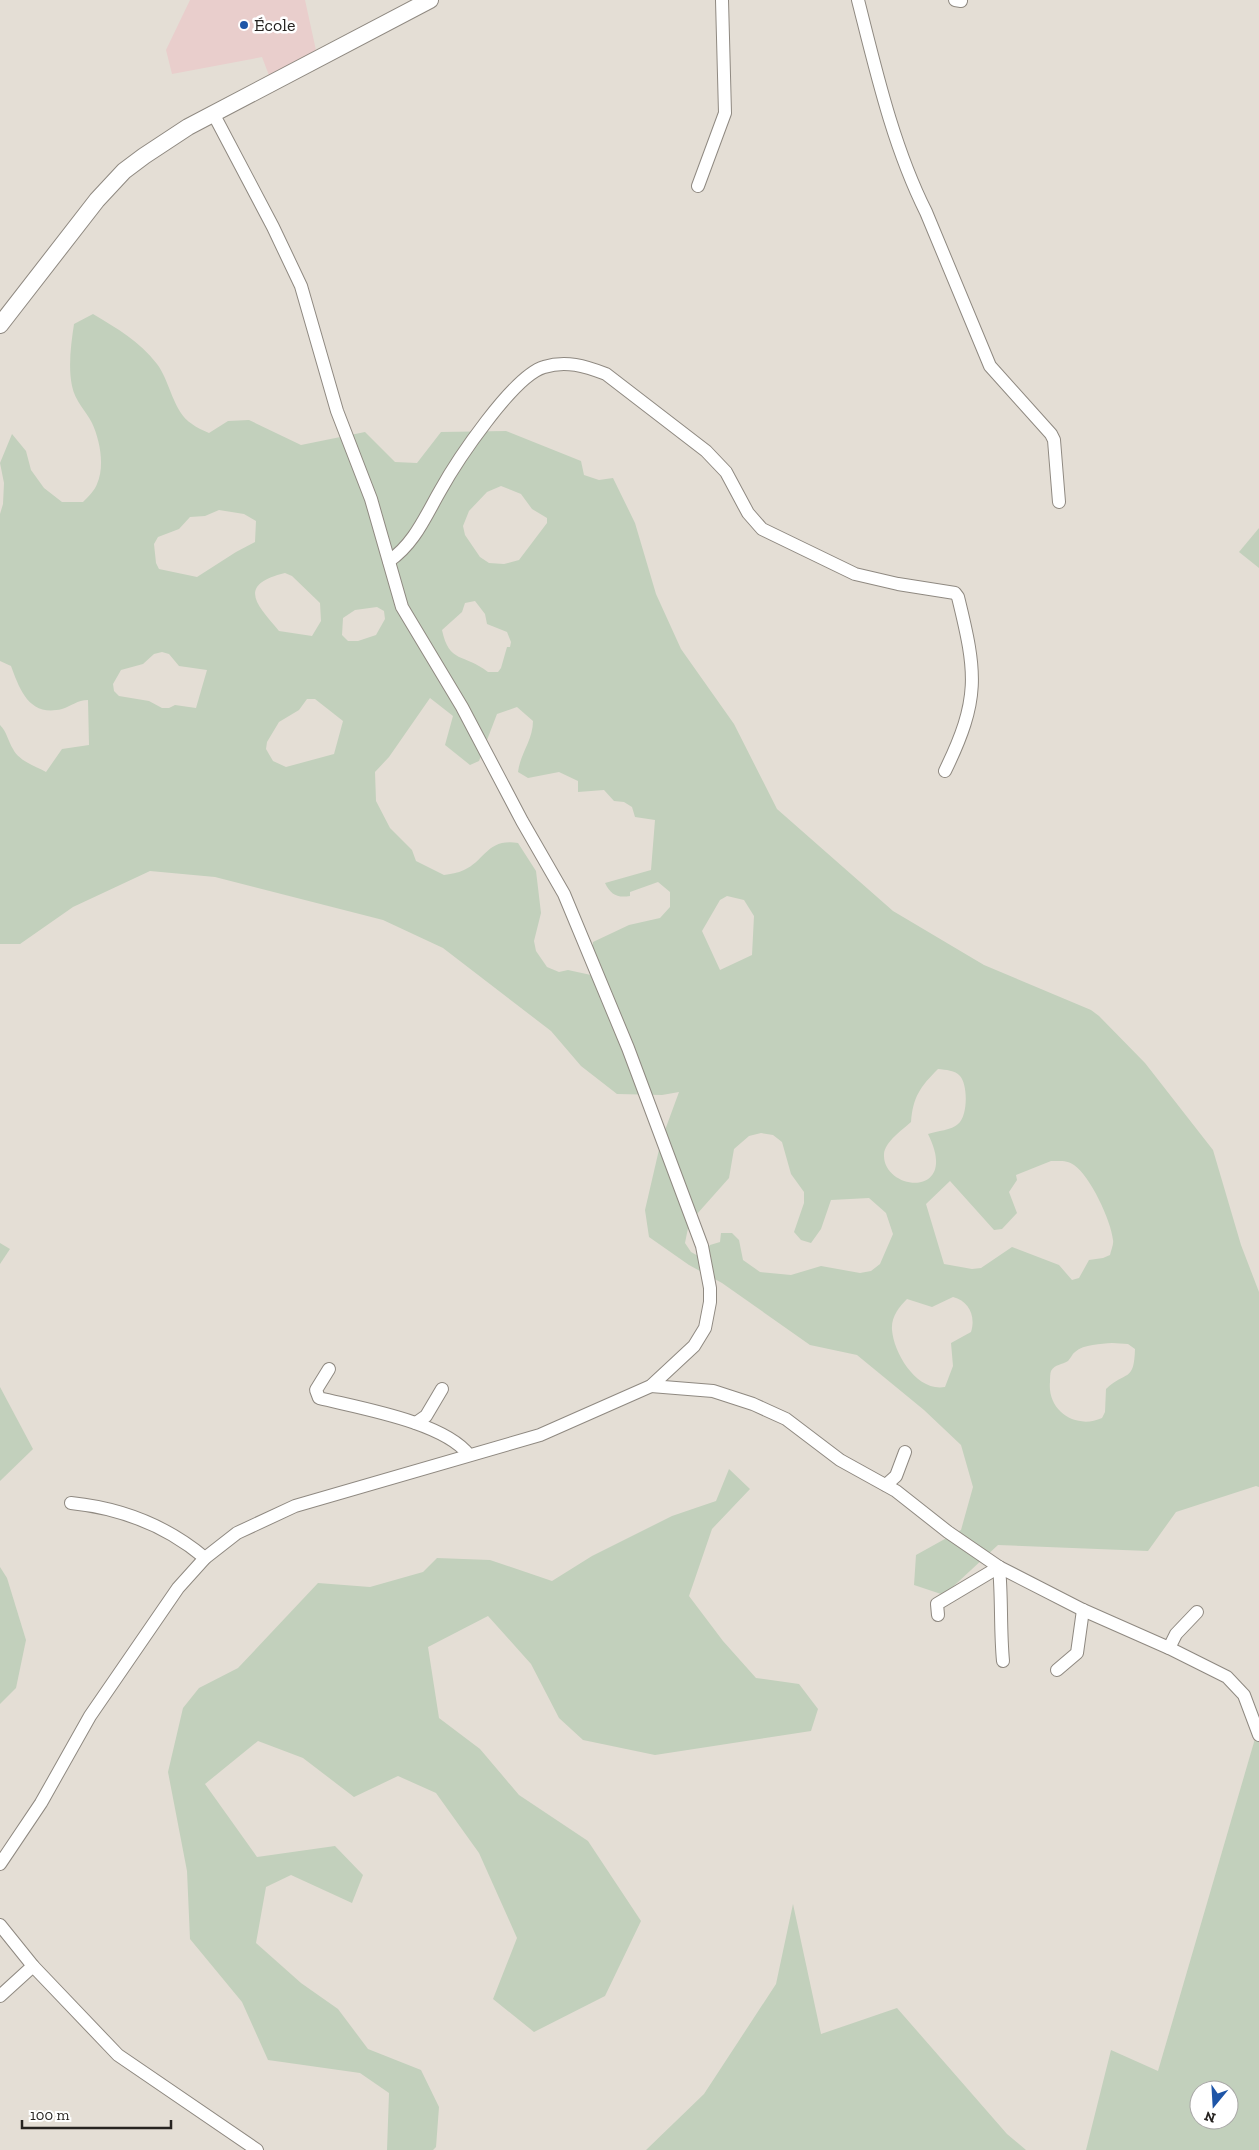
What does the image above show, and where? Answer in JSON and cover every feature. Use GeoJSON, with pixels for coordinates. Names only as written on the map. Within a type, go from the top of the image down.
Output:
{"type":"FeatureCollection","features":[{"type":"Feature","properties":{"kind":"main road"},"geometry":{"type":"LineString","coordinates":[[0,325],[112,183],[158,145],[430,0]]}},
{"type":"Feature","properties":{"kind":"street"},"geometry":{"type":"LineString","coordinates":[[698,186],[725,113],[722,0]]}},
{"type":"Feature","properties":{"kind":"street"},"geometry":{"type":"LineString","coordinates":[[858,0],[876,75],[915,189],[990,366],[1051,434],[1054,440],[1059,502]]}},
{"type":"Feature","properties":{"kind":"street"},"geometry":{"type":"LineString","coordinates":[[0,1864],[41,1803],[90,1716],[178,1588],[205,1558],[237,1533],[270,1516],[359,1486],[555,1429],[651,1386],[694,1346],[705,1328],[709,1309],[710,1288],[702,1246],[628,1048],[564,894],[522,821],[462,707],[406,616],[372,500],[337,411],[301,286],[214,115]]}},
{"type":"Feature","properties":{"kind":"street"},"geometry":{"type":"LineString","coordinates":[[389,561],[407,547],[463,454],[503,401],[530,374],[542,368],[561,363],[579,364],[606,374],[706,450],[726,472],[748,513],[762,529],[855,574],[898,584],[955,593],[958,597],[971,650],[972,695],[966,721],[945,771]]}},
{"type":"Feature","properties":{"kind":"street"},"geometry":{"type":"LineString","coordinates":[[329,1369],[316,1390],[320,1398],[416,1423],[461,1444],[469,1455]]}},
{"type":"Feature","properties":{"kind":"street"},"geometry":{"type":"LineString","coordinates":[[651,1386],[713,1391],[774,1413],[848,1465],[886,1485],[999,1567],[1083,1610],[1169,1648],[1233,1682],[1244,1695],[1259,1735]]}},
{"type":"Feature","properties":{"kind":"street"},"geometry":{"type":"LineString","coordinates":[[416,1423],[426,1416],[442,1389]]}},
{"type":"Feature","properties":{"kind":"street"},"geometry":{"type":"LineString","coordinates":[[886,1485],[896,1476],[905,1452]]}},
{"type":"Feature","properties":{"kind":"street"},"geometry":{"type":"LineString","coordinates":[[71,1503],[92,1505],[146,1521],[192,1546],[205,1558]]}},
{"type":"Feature","properties":{"kind":"street"},"geometry":{"type":"LineString","coordinates":[[938,1615],[937,1604],[999,1567]]}},
{"type":"Feature","properties":{"kind":"street"},"geometry":{"type":"LineString","coordinates":[[999,1567],[1002,1600],[1000,1636],[1003,1660]]}},
{"type":"Feature","properties":{"kind":"street"},"geometry":{"type":"LineString","coordinates":[[1057,1670],[1077,1653],[1083,1610]]}},
{"type":"Feature","properties":{"kind":"street"},"geometry":{"type":"LineString","coordinates":[[1169,1648],[1176,1634],[1198,1612]]}},
{"type":"Feature","properties":{"kind":"street"},"geometry":{"type":"LineString","coordinates":[[0,1925],[33,1966],[118,2055],[257,2150]]}},
{"type":"Feature","properties":{"kind":"street"},"geometry":{"type":"LineString","coordinates":[[0,1996],[33,1966]]}},
{"type":"Feature","properties":{"kind":"shaded area","name":"École"},"geometry":{"type":"Polygon","coordinates":[[[190,0],[305,0],[317,55],[270,78],[262,57],[172,74],[166,50],[190,0]]]}},
{"type":"Feature","properties":{"kind":"green space"},"geometry":{"type":"Polygon","coordinates":[[[93,314],[135,342],[157,364],[180,412],[196,427],[209,433],[228,421],[249,420],[301,445],[365,432],[395,462],[417,463],[441,432],[506,431],[581,461],[584,475],[599,480],[613,478],[635,523],[656,594],[681,649],[734,724],[777,809],[893,911],[984,965],[1091,1010],[1099,1016],[1145,1063],[1213,1150],[1241,1245],[1259,1292],[1259,1487],[1256,1486],[1176,1512],[1148,1551],[998,1545],[944,1595],[914,1585],[916,1555],[961,1530],[973,1487],[961,1445],[924,1410],[857,1355],[810,1345],[722,1283],[689,1265],[649,1237],[645,1210],[661,1141],[679,1092],[662,1095],[617,1094],[581,1066],[551,1031],[443,948],[383,920],[215,877],[150,871],[73,907],[20,944],[0,944],[0,725],[19,757],[46,772],[62,749],[89,745],[88,700],[62,709],[41,709],[28,700],[22,692],[11,666],[0,661],[0,514],[3,504],[4,483],[0,463],[12,434],[26,451],[31,470],[44,488],[62,502],[83,502],[95,489],[101,469],[97,437],[92,423],[78,401],[72,386],[70,363],[74,324],[93,314]],[[501,486],[487,492],[469,511],[463,526],[465,535],[480,557],[489,563],[504,564],[519,560],[547,523],[547,518],[532,509],[521,494],[501,486]],[[219,510],[205,516],[190,517],[179,529],[158,537],[154,544],[156,563],[159,569],[197,577],[255,542],[256,521],[244,514],[219,510]],[[285,573],[270,578],[260,583],[255,597],[258,604],[279,631],[312,636],[321,621],[320,603],[292,576],[285,573]],[[475,601],[465,603],[462,612],[442,630],[449,648],[459,657],[488,672],[498,672],[501,668],[507,647],[510,647],[511,642],[507,632],[487,624],[485,614],[475,601]],[[377,607],[355,610],[343,618],[342,635],[348,641],[358,641],[376,635],[385,619],[384,611],[377,607]],[[162,652],[154,654],[143,664],[121,670],[113,684],[114,691],[119,696],[149,701],[162,708],[169,708],[175,705],[196,708],[207,670],[179,666],[169,654],[162,652]],[[430,698],[389,757],[375,772],[376,801],[390,828],[412,850],[416,861],[444,875],[464,870],[487,851],[499,844],[508,842],[518,843],[536,871],[541,913],[534,941],[536,951],[547,967],[559,972],[568,970],[591,975],[593,942],[629,925],[660,918],[670,907],[670,892],[658,882],[630,892],[630,896],[625,897],[615,895],[605,883],[651,870],[655,820],[635,817],[632,807],[624,802],[614,801],[604,790],[578,792],[578,781],[559,772],[528,778],[518,772],[531,734],[533,721],[517,707],[497,714],[479,761],[470,765],[445,745],[453,716],[430,698]],[[307,699],[299,710],[279,722],[267,742],[266,749],[273,761],[286,767],[334,754],[343,721],[315,699],[307,699]],[[727,896],[720,900],[702,931],[720,970],[752,955],[754,916],[744,900],[727,896]],[[938,1069],[926,1081],[918,1093],[911,1122],[887,1145],[884,1154],[887,1166],[895,1176],[906,1181],[918,1183],[928,1179],[935,1170],[936,1155],[928,1134],[948,1129],[958,1124],[964,1114],[966,1093],[960,1076],[950,1071],[938,1069]],[[761,1133],[749,1136],[734,1149],[729,1178],[689,1223],[685,1243],[691,1252],[700,1257],[710,1245],[720,1242],[721,1233],[732,1233],[739,1240],[743,1260],[760,1272],[791,1275],[821,1266],[860,1273],[871,1271],[880,1264],[893,1234],[886,1213],[869,1198],[831,1200],[821,1229],[811,1243],[801,1240],[794,1232],[804,1203],[804,1192],[791,1174],[782,1142],[773,1135],[761,1133]],[[1051,1161],[1016,1175],[1017,1180],[1009,1192],[1017,1213],[1002,1229],[994,1230],[950,1181],[926,1204],[944,1264],[972,1269],[981,1268],[1012,1247],[1059,1265],[1072,1280],[1079,1278],[1089,1260],[1110,1255],[1113,1240],[1104,1210],[1087,1179],[1072,1163],[1051,1161]],[[953,1297],[932,1307],[907,1299],[896,1313],[892,1325],[897,1350],[909,1369],[925,1384],[945,1387],[953,1366],[951,1343],[971,1332],[973,1320],[970,1310],[963,1302],[953,1297]],[[1098,1344],[1079,1349],[1068,1361],[1051,1371],[1050,1392],[1053,1402],[1058,1409],[1073,1420],[1082,1422],[1102,1418],[1105,1412],[1106,1389],[1128,1375],[1133,1367],[1135,1349],[1128,1344],[1098,1344]]]}},
{"type":"Feature","properties":{"kind":"green space"},"geometry":{"type":"Polygon","coordinates":[[[1259,528],[1259,568],[1239,552],[1259,528]]]}},
{"type":"Feature","properties":{"kind":"green space"},"geometry":{"type":"Polygon","coordinates":[[[0,1243],[10,1249],[0,1264],[0,1243]]]}},
{"type":"Feature","properties":{"kind":"green space"},"geometry":{"type":"Polygon","coordinates":[[[0,1387],[33,1449],[0,1481],[0,1387]]]}},
{"type":"Feature","properties":{"kind":"green space"},"geometry":{"type":"Polygon","coordinates":[[[729,1469],[750,1489],[712,1529],[689,1596],[723,1641],[756,1678],[799,1684],[818,1709],[811,1731],[655,1755],[583,1740],[559,1718],[531,1664],[488,1616],[428,1647],[439,1718],[480,1749],[519,1795],[588,1841],[641,1921],[605,1996],[534,2032],[493,1999],[517,1938],[479,1853],[436,1793],[398,1776],[354,1797],[303,1758],[258,1741],[205,1784],[257,1857],[335,1846],[363,1875],[352,1903],[291,1875],[266,1887],[256,1943],[301,1983],[338,2009],[368,2049],[421,2070],[439,2107],[436,2147],[433,2150],[387,2150],[389,2093],[360,2073],[268,2060],[242,2002],[190,1939],[187,1871],[168,1772],[183,1708],[199,1688],[238,1668],[318,1583],[370,1587],[423,1572],[437,1558],[490,1560],[552,1581],[592,1556],[672,1516],[716,1501],[729,1469]]]}},
{"type":"Feature","properties":{"kind":"green space"},"geometry":{"type":"Polygon","coordinates":[[[0,1567],[7,1578],[26,1640],[16,1688],[0,1704],[0,1567]]]}},
{"type":"Feature","properties":{"kind":"green space"},"geometry":{"type":"Polygon","coordinates":[[[1259,1725],[1259,2150],[1086,2150],[1111,2050],[1158,2071],[1259,1725]]]}},
{"type":"Feature","properties":{"kind":"green space"},"geometry":{"type":"Polygon","coordinates":[[[793,1904],[821,2034],[897,2008],[1007,2134],[1026,2150],[646,2150],[704,2094],[776,1984],[793,1904]]]}},
{"type":"Feature","properties":{"kind":"place","name":"École"},"geometry":{"type":"Point","coordinates":[244,25]}}]}
